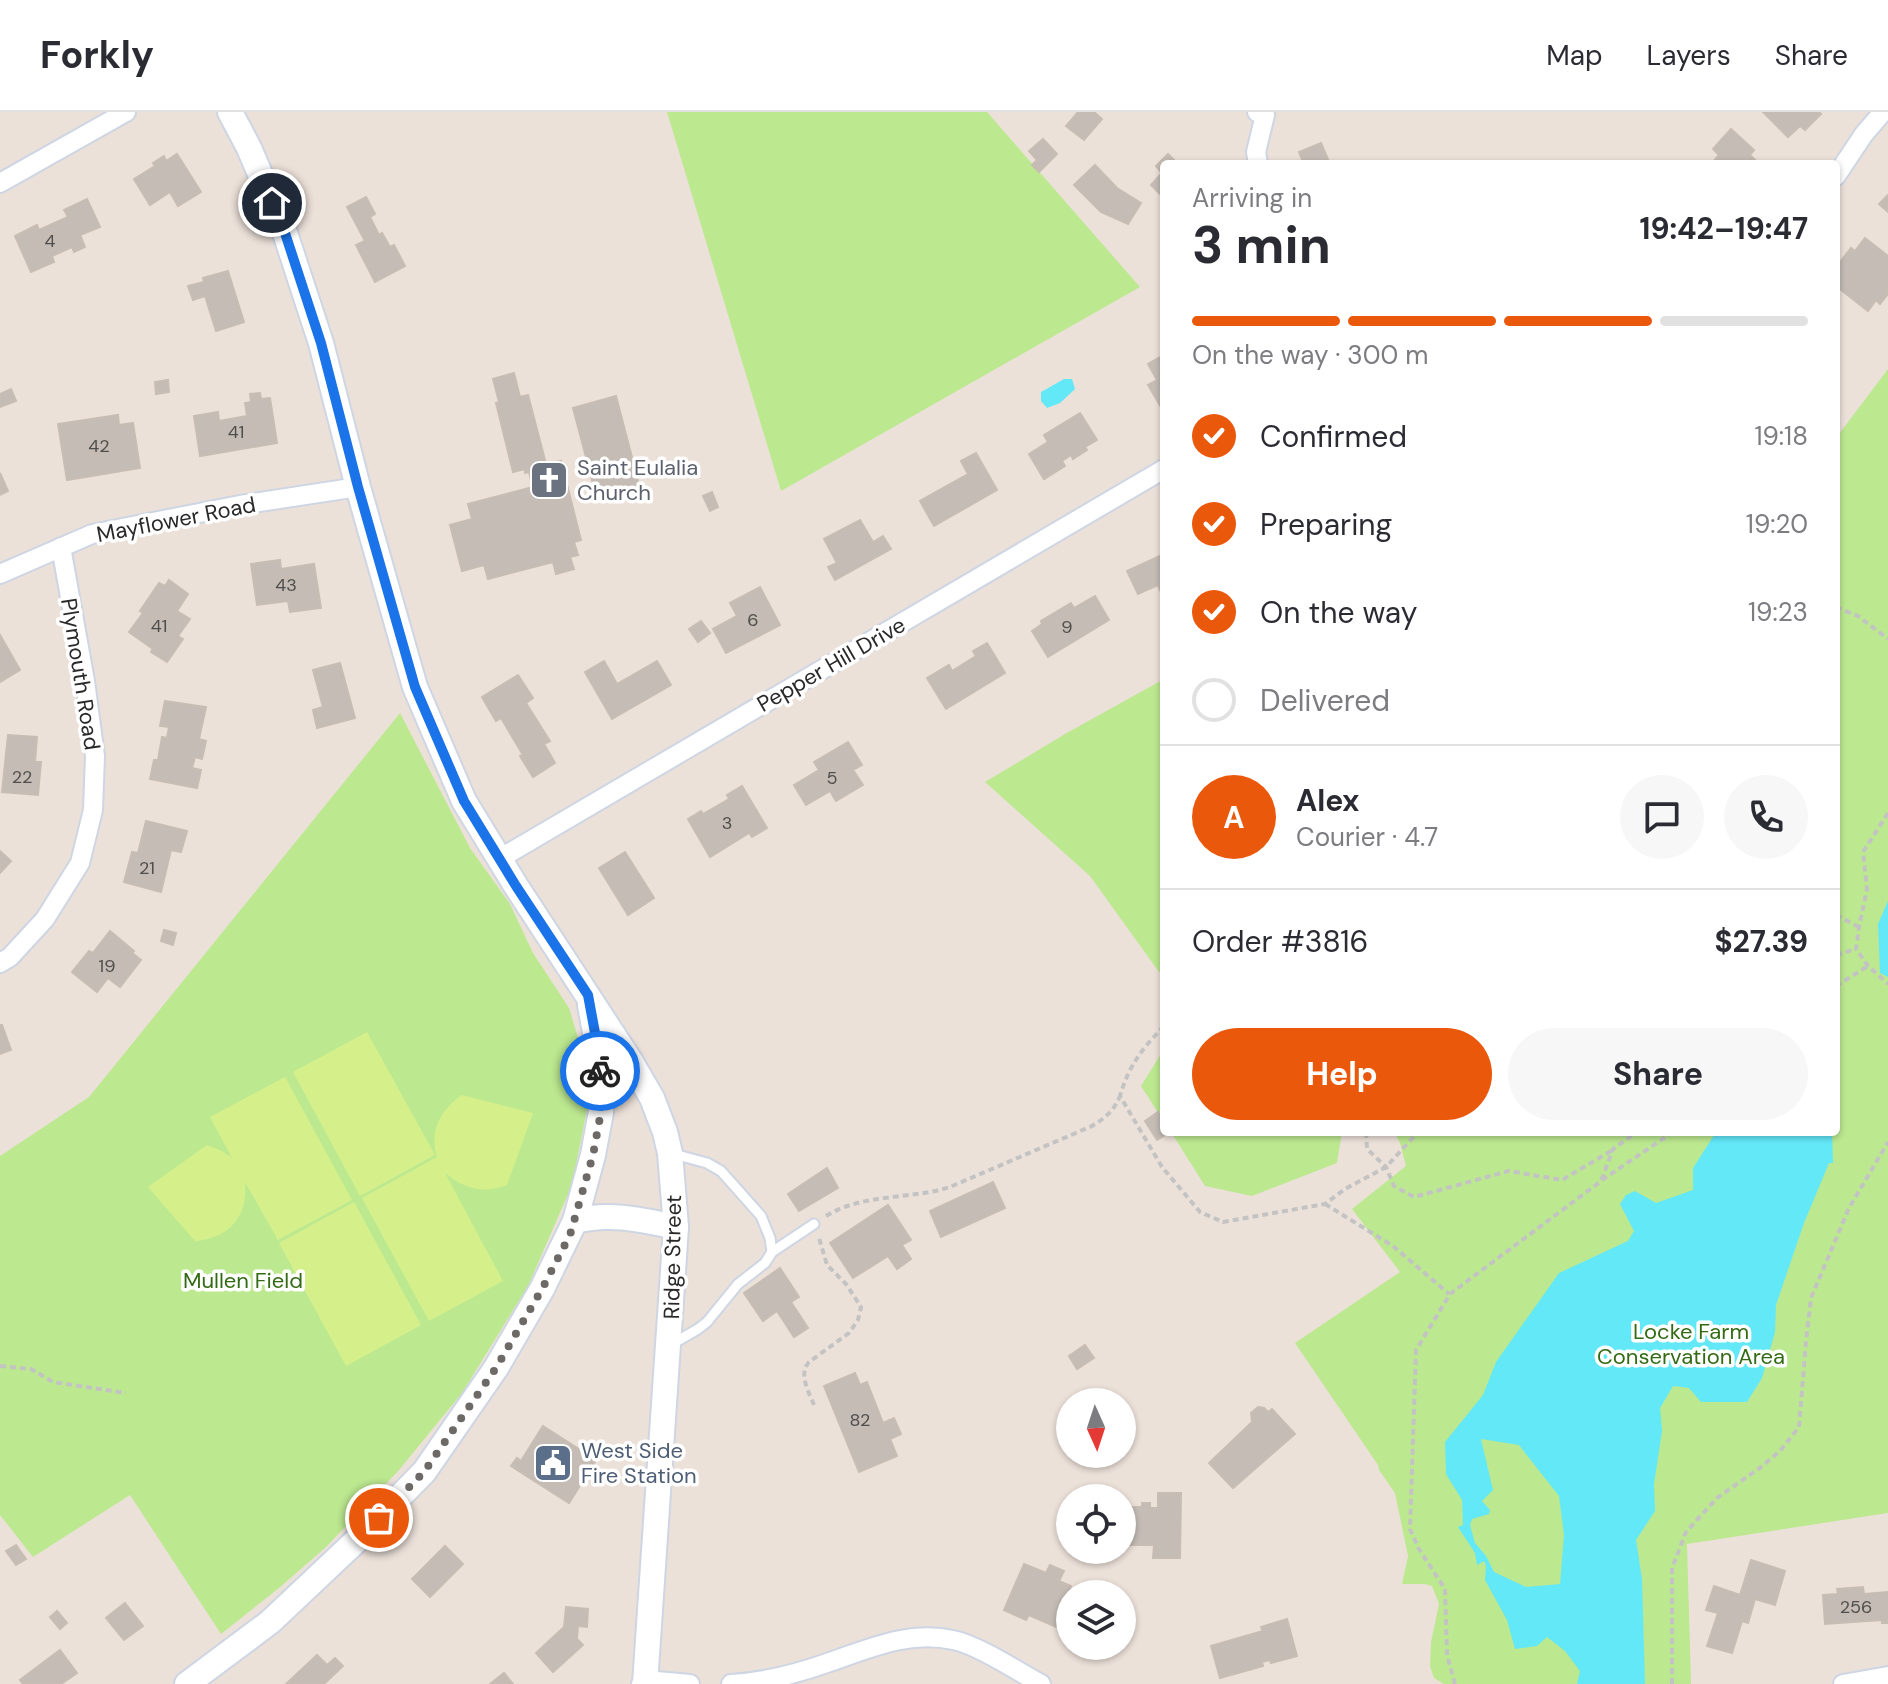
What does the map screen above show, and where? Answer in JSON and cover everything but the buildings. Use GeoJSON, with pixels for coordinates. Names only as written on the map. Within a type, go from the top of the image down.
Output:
{"type":"FeatureCollection","features":[{"type":"Feature","properties":{"kind":"main road","name":"Ridge Street"},"geometry":{"type":"LineString","coordinates":[[230,112],[284,230],[321,343],[415,687],[464,801],[652,1098],[665,1132],[670,1153],[676,1227],[644,1683]]}},
{"type":"Feature","properties":{"kind":"main road"},"geometry":{"type":"LineString","coordinates":[[187,1684],[270,1622],[424,1472],[496,1368],[542,1289],[575,1221],[601,1112],[600,1060],[588,995]]}},
{"type":"Feature","properties":{"kind":"main road"},"geometry":{"type":"LineString","coordinates":[[575,1221],[589,1217],[627,1217],[676,1227]]}},
{"type":"Feature","properties":{"kind":"street"},"geometry":{"type":"LineString","coordinates":[[0,183],[126,112]]}},
{"type":"Feature","properties":{"kind":"street"},"geometry":{"type":"LineString","coordinates":[[1840,170],[1883,112]]}},
{"type":"Feature","properties":{"kind":"street"},"geometry":{"type":"LineString","coordinates":[[1257,160],[1263,113]]}},
{"type":"Feature","properties":{"kind":"street","name":"Pepper Hill Drive"},"geometry":{"type":"LineString","coordinates":[[499,859],[1160,471]]}},
{"type":"Feature","properties":{"kind":"street","name":"Mayflower Road"},"geometry":{"type":"LineString","coordinates":[[0,574],[92,534],[240,505],[358,487]]}},
{"type":"Feature","properties":{"kind":"street","name":"Plymouth Road"},"geometry":{"type":"LineString","coordinates":[[0,963],[10,957],[45,919],[80,863],[93,810],[95,756],[61,547]]}},
{"type":"Feature","properties":{"kind":"street"},"geometry":{"type":"LineString","coordinates":[[731,1684],[778,1678],[893,1641],[917,1637],[936,1637],[963,1643],[1041,1684]]}},
{"type":"Feature","properties":{"kind":"street"},"geometry":{"type":"LineString","coordinates":[[1843,1684],[1888,1676]]}},
{"type":"Feature","properties":{"kind":"street"},"geometry":{"type":"LineString","coordinates":[[644,1683],[690,1684]]}},
{"type":"Feature","properties":{"kind":"lane"},"geometry":{"type":"LineString","coordinates":[[670,1153],[707,1163],[721,1171],[761,1216],[772,1252]]}},
{"type":"Feature","properties":{"kind":"lane"},"geometry":{"type":"LineString","coordinates":[[669,1345],[707,1322],[738,1284],[765,1263],[772,1252],[814,1224]]}},
{"type":"Feature","properties":{"kind":"path"},"geometry":{"type":"LineString","coordinates":[[1840,609],[1858,616],[1888,639]]}},
{"type":"Feature","properties":{"kind":"path"},"geometry":{"type":"LineString","coordinates":[[1888,813],[1863,852],[1867,889],[1856,949],[1868,966],[1888,984]]}},
{"type":"Feature","properties":{"kind":"path"},"geometry":{"type":"LineString","coordinates":[[1840,917],[1859,927]]}},
{"type":"Feature","properties":{"kind":"path"},"geometry":{"type":"LineString","coordinates":[[1840,954],[1856,949]]}},
{"type":"Feature","properties":{"kind":"path"},"geometry":{"type":"LineString","coordinates":[[1840,984],[1868,966]]}},
{"type":"Feature","properties":{"kind":"path"},"geometry":{"type":"LineString","coordinates":[[814,1405],[804,1367],[849,1333],[858,1320],[861,1307],[846,1284],[827,1265],[814,1224],[858,1201],[929,1194],[950,1187],[1092,1126],[1116,1106],[1140,1051],[1160,1030]]}},
{"type":"Feature","properties":{"kind":"path"},"geometry":{"type":"LineString","coordinates":[[1120,1096],[1162,1167],[1200,1212],[1223,1222],[1325,1204],[1345,1189],[1386,1167],[1414,1136]]}},
{"type":"Feature","properties":{"kind":"path"},"geometry":{"type":"LineString","coordinates":[[1366,1136],[1367,1149],[1386,1167],[1394,1186],[1414,1197],[1509,1171],[1562,1180],[1631,1136]]}},
{"type":"Feature","properties":{"kind":"path"},"geometry":{"type":"LineString","coordinates":[[1455,1684],[1447,1655],[1445,1589],[1410,1529],[1416,1350],[1450,1294],[1601,1181],[1667,1136]]}},
{"type":"Feature","properties":{"kind":"path"},"geometry":{"type":"LineString","coordinates":[[1672,1684],[1672,1568],[1686,1532],[1717,1498],[1780,1451],[1799,1427],[1811,1298],[1849,1208],[1888,1142]]}},
{"type":"Feature","properties":{"kind":"path"},"geometry":{"type":"LineString","coordinates":[[1601,1181],[1613,1149]]}},
{"type":"Feature","properties":{"kind":"path"},"geometry":{"type":"LineString","coordinates":[[1325,1204],[1393,1246],[1450,1294]]}},
{"type":"Feature","properties":{"kind":"path"},"geometry":{"type":"LineString","coordinates":[[0,1366],[31,1369],[53,1382],[126,1393]]}},
{"type":"Feature","properties":{"kind":"green space"},"geometry":{"type":"Polygon","coordinates":[[[667,112],[987,112],[1140,287],[781,491],[667,112]]]}},
{"type":"Feature","properties":{"kind":"green space","name":"Locke Farm Conservation Area"},"geometry":{"type":"Polygon","coordinates":[[[1888,369],[1888,1513],[1687,1544],[1691,1684],[1444,1684],[1434,1678],[1430,1666],[1431,1642],[1439,1604],[1432,1586],[1402,1584],[1408,1556],[1395,1493],[1295,1343],[1400,1272],[1352,1209],[1406,1166],[1396,1136],[1840,1136],[1840,433],[1888,369]]]}},
{"type":"Feature","properties":{"kind":"green space"},"geometry":{"type":"Polygon","coordinates":[[[1160,681],[1159,972],[1090,876],[985,782],[1160,681]]]}},
{"type":"Feature","properties":{"kind":"green space","name":"Mullen Field"},"geometry":{"type":"Polygon","coordinates":[[[400,713],[470,848],[510,904],[533,953],[569,1008],[592,1084],[572,1185],[528,1286],[462,1393],[399,1470],[326,1547],[221,1634],[130,1495],[33,1557],[0,1515],[0,1156],[89,1097],[400,713]]]}},
{"type":"Feature","properties":{"kind":"green space"},"geometry":{"type":"Polygon","coordinates":[[[367,1032],[435,1155],[360,1196],[293,1072],[367,1032]]]}},
{"type":"Feature","properties":{"kind":"green space"},"geometry":{"type":"Polygon","coordinates":[[[1160,1055],[1160,1116],[1141,1086],[1160,1055]]]}},
{"type":"Feature","properties":{"kind":"green space"},"geometry":{"type":"Polygon","coordinates":[[[285,1077],[352,1200],[278,1240],[245,1182],[243,1205],[234,1223],[218,1235],[195,1241],[148,1187],[207,1145],[232,1158],[210,1117],[285,1077]]]}},
{"type":"Feature","properties":{"kind":"green space"},"geometry":{"type":"Polygon","coordinates":[[[462,1095],[533,1113],[507,1185],[490,1189],[474,1188],[445,1173],[503,1281],[429,1321],[362,1198],[437,1157],[434,1139],[438,1122],[462,1095]]]}},
{"type":"Feature","properties":{"kind":"green space"},"geometry":{"type":"Polygon","coordinates":[[[1174,1136],[1341,1136],[1337,1163],[1252,1196],[1205,1186],[1174,1136]]]}},
{"type":"Feature","properties":{"kind":"green space"},"geometry":{"type":"Polygon","coordinates":[[[354,1202],[421,1325],[346,1366],[279,1243],[354,1202]]]}},
{"type":"Feature","properties":{"kind":"water"},"geometry":{"type":"Polygon","coordinates":[[[1064,379],[1072,379],[1075,389],[1060,403],[1047,408],[1041,401],[1041,392],[1064,379]]]}},
{"type":"Feature","properties":{"kind":"water"},"geometry":{"type":"Polygon","coordinates":[[[1888,901],[1888,977],[1880,973],[1878,924],[1888,901]]]}},
{"type":"Feature","properties":{"kind":"water"},"geometry":{"type":"Polygon","coordinates":[[[1713,1136],[1832,1136],[1833,1163],[1829,1163],[1804,1223],[1776,1305],[1775,1332],[1762,1378],[1747,1402],[1701,1402],[1689,1388],[1673,1386],[1660,1408],[1662,1431],[1654,1484],[1655,1511],[1636,1540],[1642,1579],[1645,1684],[1577,1684],[1580,1671],[1565,1651],[1547,1637],[1537,1646],[1515,1649],[1507,1620],[1485,1580],[1484,1561],[1477,1565],[1475,1553],[1458,1527],[1463,1525],[1462,1500],[1446,1474],[1445,1442],[1483,1395],[1496,1362],[1559,1273],[1628,1241],[1634,1231],[1620,1204],[1626,1195],[1635,1191],[1656,1203],[1693,1190],[1693,1168],[1713,1136]],[[1481,1439],[1493,1490],[1482,1501],[1490,1510],[1489,1514],[1472,1519],[1470,1525],[1475,1543],[1494,1572],[1526,1587],[1560,1584],[1564,1535],[1559,1496],[1519,1445],[1481,1439]]]}},
{"type":"Feature","properties":{"kind":"way so far"},"geometry":{"type":"LineString","coordinates":[[379,1518],[424,1472],[496,1368],[570,1235],[593,1155],[601,1112],[600,1071]]}},
{"type":"Feature","properties":{"kind":"place","name":"Saint Eulalia Church"},"geometry":{"type":"Point","coordinates":[549,480]}},
{"type":"Feature","properties":{"kind":"place","name":"West Side Fire Station"},"geometry":{"type":"Point","coordinates":[553,1463]}},
{"type":"Feature","properties":{"kind":"route"},"geometry":{"type":"LineString","coordinates":[[272,203],[284,230],[321,343],[415,687],[464,801],[588,995],[600,1071]]}}]}
